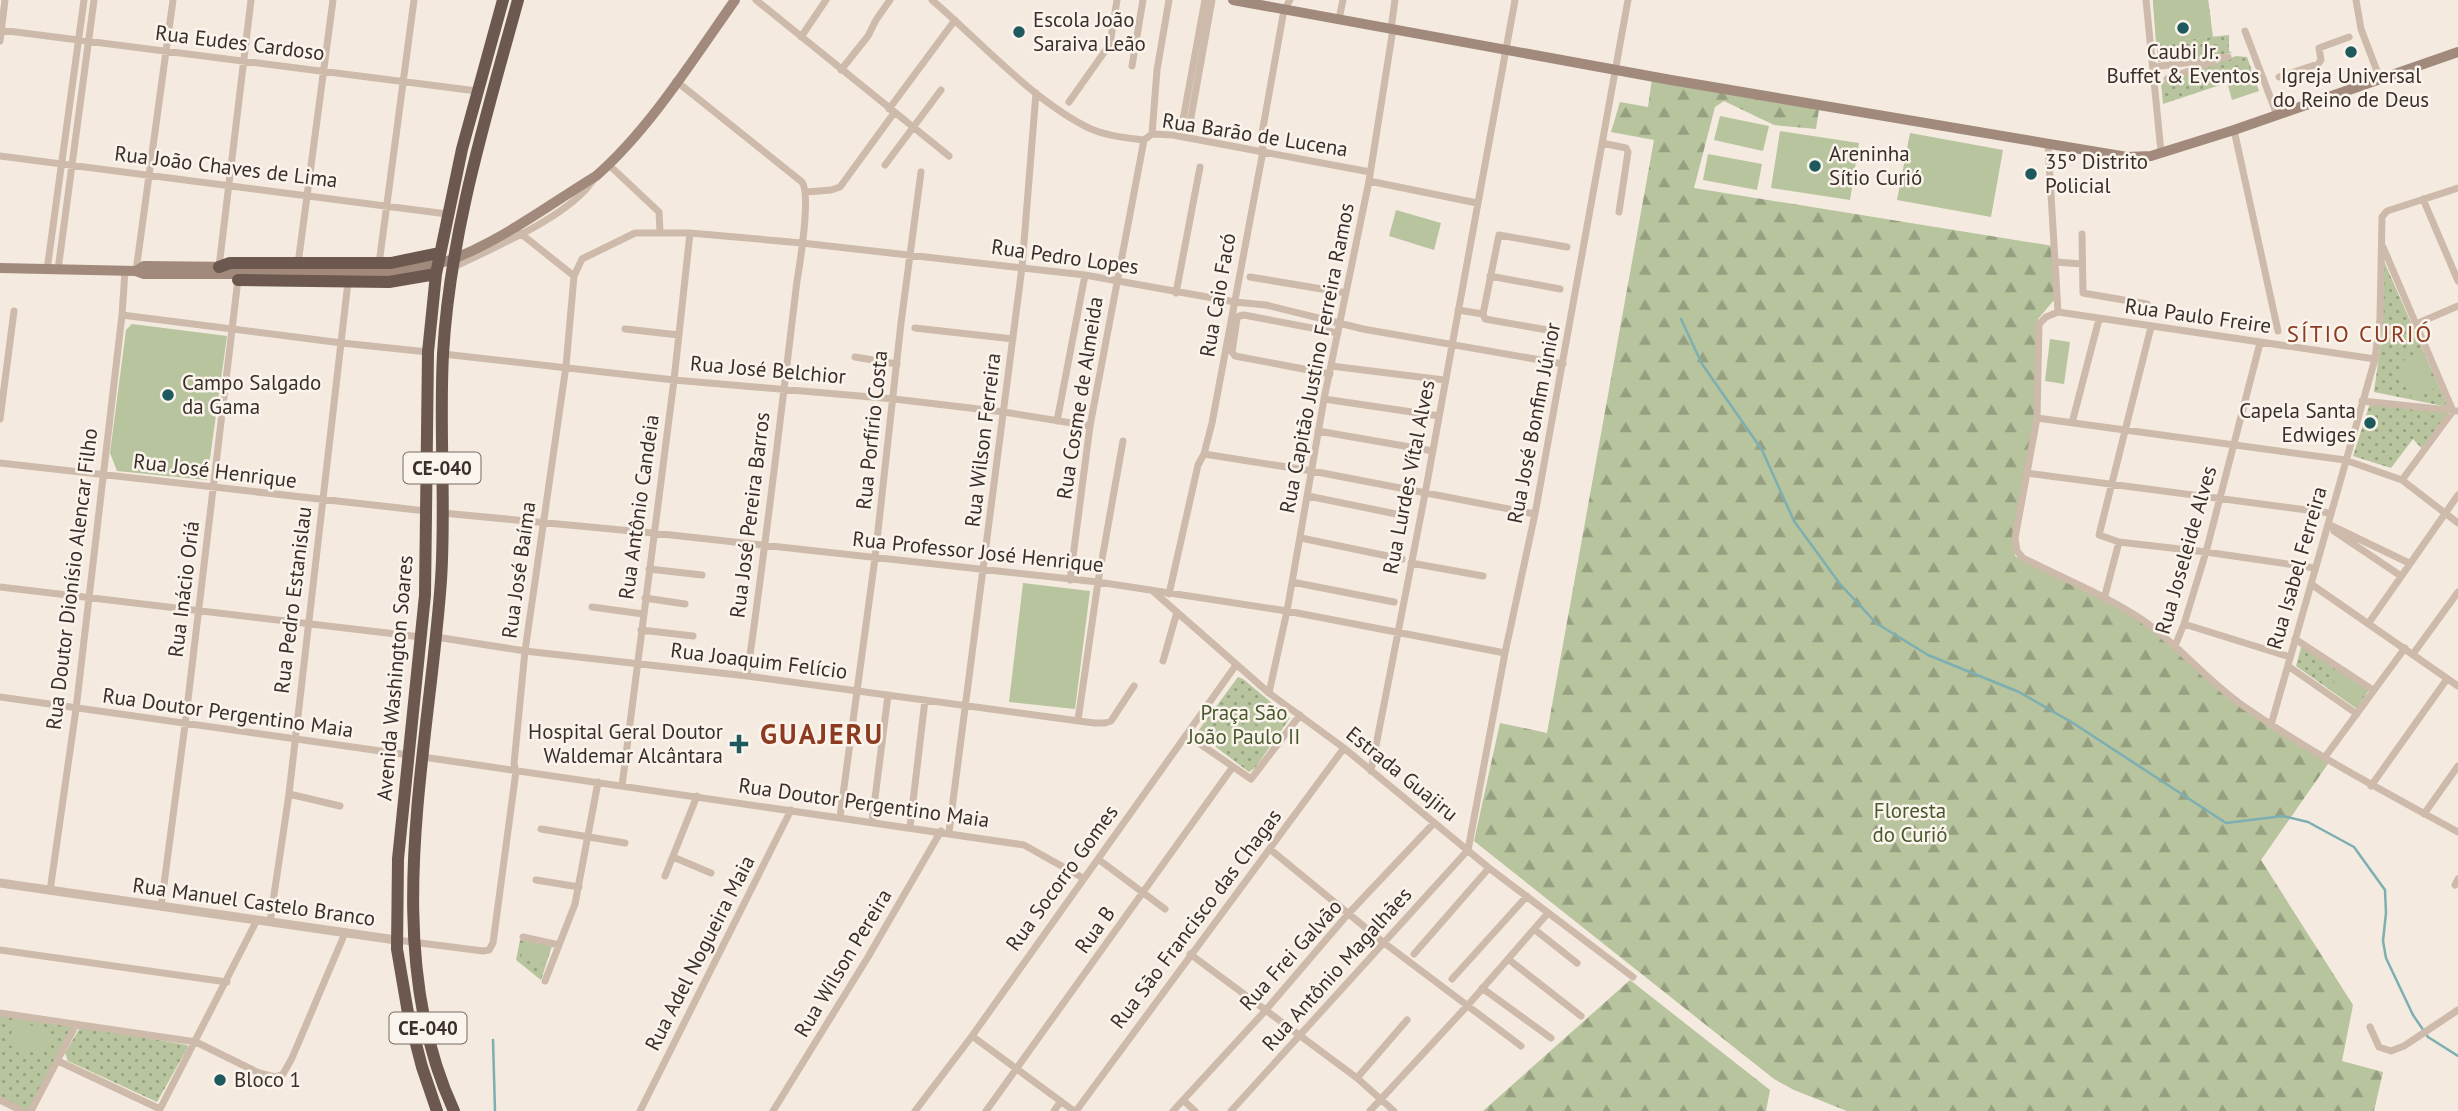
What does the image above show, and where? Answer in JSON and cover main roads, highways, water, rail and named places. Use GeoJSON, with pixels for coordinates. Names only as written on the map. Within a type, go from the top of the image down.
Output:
{"type":"FeatureCollection","features":[{"type":"Feature","properties":{"kind":"highway","name":"Avenida Washington Soares"},"geometry":{"type":"LineString","coordinates":[[437,1111],[408,1013],[396,940],[398,859],[426,569],[428,352],[436,274],[447,214],[477,91],[503,0]]}},
{"type":"Feature","properties":{"kind":"highway","name":"Avenida Washington Soares"},"geometry":{"type":"LineString","coordinates":[[454,1111],[433,1048],[422,1000],[414,943],[415,836],[441,580],[443,354],[452,269],[459,222],[518,0]]}},
{"type":"Feature","properties":{"kind":"highway"},"geometry":{"type":"LineString","coordinates":[[219,267],[230,263],[379,264],[410,261],[439,253]]}},
{"type":"Feature","properties":{"kind":"highway"},"geometry":{"type":"LineString","coordinates":[[240,275],[389,282],[436,274]]}},
{"type":"Feature","properties":{"kind":"main road"},"geometry":{"type":"LineString","coordinates":[[0,268],[240,275],[391,271],[440,263],[481,247],[596,176],[609,165],[641,128],[735,0]]}},
{"type":"Feature","properties":{"kind":"main road"},"geometry":{"type":"LineString","coordinates":[[1233,0],[1287,5],[1339,19],[1505,50],[2127,157],[2151,156],[2234,130],[2458,52]]}},
{"type":"Feature","properties":{"kind":"main road"},"geometry":{"type":"LineString","coordinates":[[130,271],[144,266],[235,267],[240,275]]}},
{"type":"Feature","properties":{"kind":"waterway"},"geometry":{"type":"LineString","coordinates":[[1681,319],[1702,364],[1762,450],[1794,521],[1840,584],[1876,623],[1928,655],[2019,692],[2073,723],[2226,823],[2283,816],[2308,822],[2354,847],[2385,890],[2383,941],[2386,958],[2413,1015],[2428,1037],[2458,1056]]}},
{"type":"Feature","properties":{"kind":"waterway"},"geometry":{"type":"LineString","coordinates":[[493,1040],[495,1111]]}},
{"type":"Feature","properties":{"kind":"place","name":"Caubi Jr. Buffet & Eventos"},"geometry":{"type":"Point","coordinates":[2183,28]}},
{"type":"Feature","properties":{"kind":"place","name":"Escola João Saraiva Leão"},"geometry":{"type":"Point","coordinates":[1019,32]}},
{"type":"Feature","properties":{"kind":"place","name":"Igreja Universal do Reino de Deus"},"geometry":{"type":"Point","coordinates":[2351,52]}},
{"type":"Feature","properties":{"kind":"place","name":"Areninha Sítio Curió"},"geometry":{"type":"Point","coordinates":[1815,166]}},
{"type":"Feature","properties":{"kind":"place","name":"35º Distrito Policial"},"geometry":{"type":"Point","coordinates":[2031,174]}},
{"type":"Feature","properties":{"kind":"place","name":"Campo Salgado da Gama"},"geometry":{"type":"Point","coordinates":[168,395]}},
{"type":"Feature","properties":{"kind":"place","name":"Capela Santa Edwiges"},"geometry":{"type":"Point","coordinates":[2370,423]}},
{"type":"Feature","properties":{"kind":"place","name":"Hospital Geral Doutor Waldemar Alcântara"},"geometry":{"type":"Point","coordinates":[739,744]}},
{"type":"Feature","properties":{"kind":"place","name":"Bloco 1"},"geometry":{"type":"Point","coordinates":[220,1080]}},
{"type":"Feature","properties":{"kind":"district","name":"SÍTIO CURIÓ"},"geometry":{"type":"Point","coordinates":[2360,334]}},
{"type":"Feature","properties":{"kind":"district","name":"GUAJERU"},"geometry":{"type":"Point","coordinates":[822,734]}},
{"type":"Feature","properties":{"kind":"park label","name":"Praça São João Paulo II"},"geometry":{"type":"Point","coordinates":[1244,725]}},
{"type":"Feature","properties":{"kind":"park label","name":"Floresta do Curió"},"geometry":{"type":"Point","coordinates":[1910,823]}}]}
